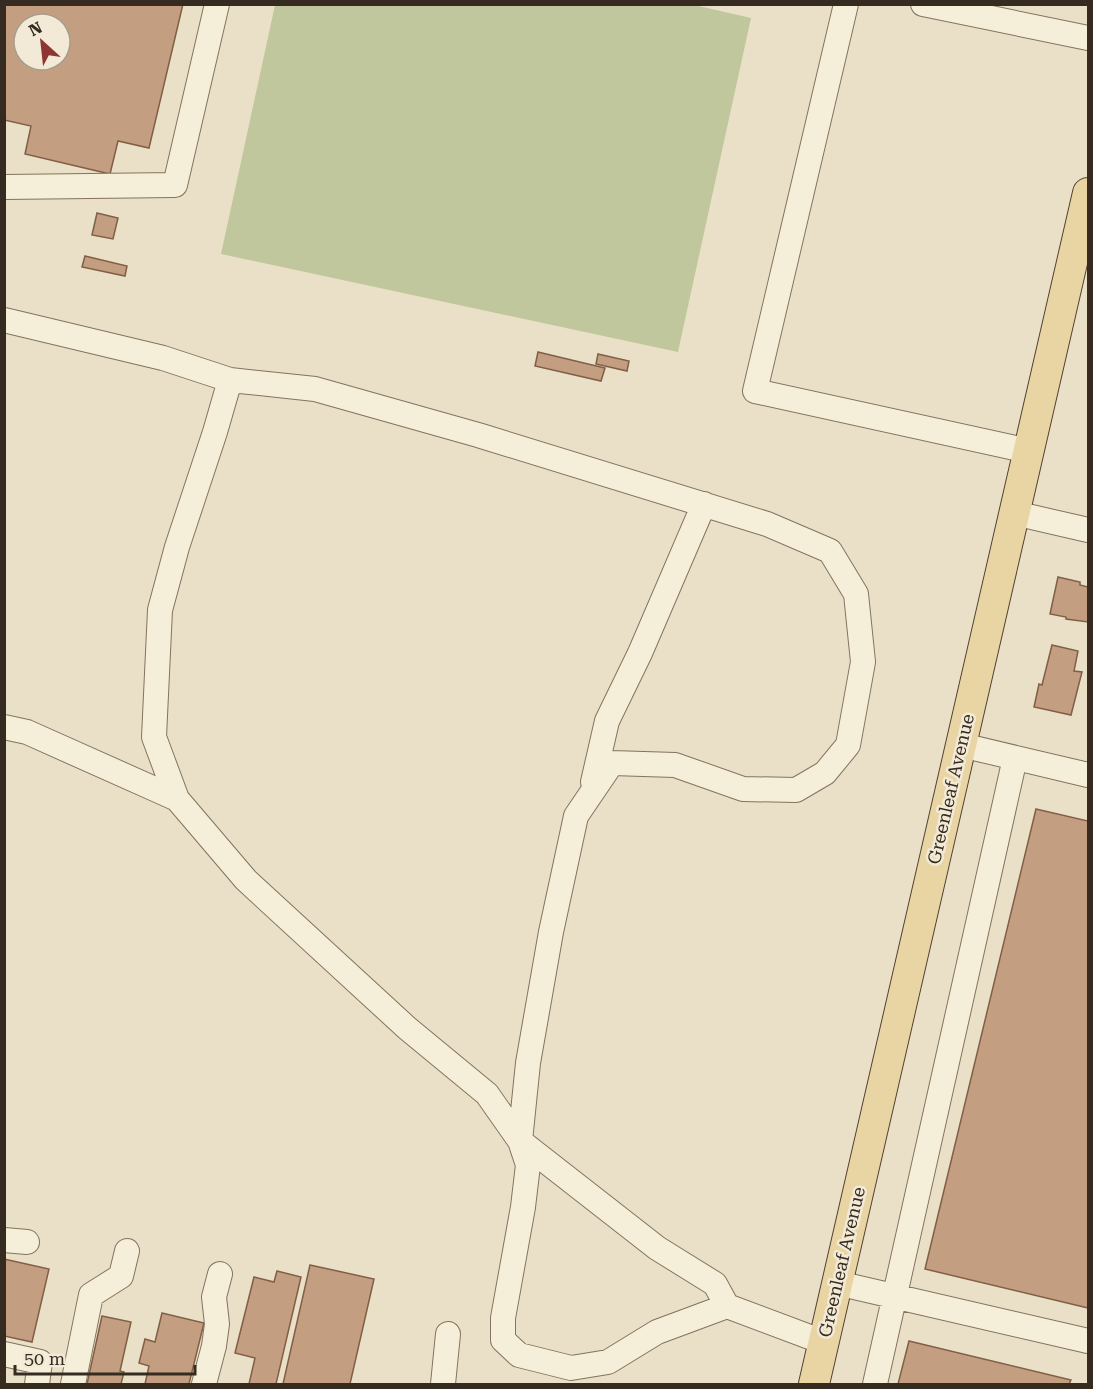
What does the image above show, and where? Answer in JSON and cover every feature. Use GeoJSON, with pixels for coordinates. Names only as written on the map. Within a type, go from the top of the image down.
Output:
{"type":"FeatureCollection","features":[{"type":"Feature","properties":{"kind":"main road","name":"Greenleaf Avenue"},"geometry":{"type":"LineString","coordinates":[[814,1384],[1089,193]]}},
{"type":"Feature","properties":{"kind":"street"},"geometry":{"type":"LineString","coordinates":[[4,187],[175,185],[217,4]]}},
{"type":"Feature","properties":{"kind":"street"},"geometry":{"type":"LineString","coordinates":[[846,4],[755,391],[1029,451]]}},
{"type":"Feature","properties":{"kind":"street"},"geometry":{"type":"LineString","coordinates":[[923,4],[1089,38]]}},
{"type":"Feature","properties":{"kind":"street"},"geometry":{"type":"LineString","coordinates":[[4,320],[163,358],[230,380],[315,389],[478,435],[704,504],[767,524],[830,551],[856,594],[863,662],[848,745],[825,773],[796,790],[743,789],[675,765],[612,763],[576,816],[551,932],[528,1063],[520,1141],[528,1166],[523,1207],[504,1307],[502,1340],[519,1355],[571,1368],[608,1362],[657,1332],[727,1306]]}},
{"type":"Feature","properties":{"kind":"street"},"geometry":{"type":"LineString","coordinates":[[230,380],[177,547],[160,610],[154,737],[177,799],[246,880],[407,1028],[487,1094],[520,1141],[657,1248],[715,1284],[727,1306],[823,1342]]}},
{"type":"Feature","properties":{"kind":"street"},"geometry":{"type":"LineString","coordinates":[[589,796],[607,721],[640,653],[704,504]]}},
{"type":"Feature","properties":{"kind":"street"},"geometry":{"type":"LineString","coordinates":[[1014,513],[1089,530]]}},
{"type":"Feature","properties":{"kind":"street"},"geometry":{"type":"LineString","coordinates":[[4,727],[27,732],[177,799]]}},
{"type":"Feature","properties":{"kind":"street"},"geometry":{"type":"LineString","coordinates":[[961,745],[1089,775]]}},
{"type":"Feature","properties":{"kind":"street"},"geometry":{"type":"LineString","coordinates":[[874,1384],[1015,758]]}},
{"type":"Feature","properties":{"kind":"street"},"geometry":{"type":"LineString","coordinates":[[73,1384],[92,1295],[122,1276],[128,1251]]}},
{"type":"Feature","properties":{"kind":"street"},"geometry":{"type":"LineString","coordinates":[[204,1384],[214,1346],[217,1324],[214,1297],[220,1274]]}},
{"type":"Feature","properties":{"kind":"street"},"geometry":{"type":"LineString","coordinates":[[837,1283],[1089,1341]]}},
{"type":"Feature","properties":{"kind":"street"},"geometry":{"type":"LineString","coordinates":[[443,1384],[448,1334]]}},
{"type":"Feature","properties":{"kind":"street"},"geometry":{"type":"LineString","coordinates":[[4,1354],[40,1362],[37,1384]]}},
{"type":"Feature","properties":{"kind":"green space"},"geometry":{"type":"Polygon","coordinates":[[[690,4],[751,18],[678,352],[221,254],[275,5],[690,4]]]}},
{"type":"Feature","properties":{"kind":"building"},"geometry":{"type":"Polygon","coordinates":[[[4,4],[183,4],[149,148],[118,141],[110,174],[25,154],[31,126],[4,120],[4,4]]]}},
{"type":"Feature","properties":{"kind":"building"},"geometry":{"type":"Polygon","coordinates":[[[97,213],[118,218],[113,239],[92,235],[97,213]]]}},
{"type":"Feature","properties":{"kind":"building"},"geometry":{"type":"Polygon","coordinates":[[[85,256],[127,266],[125,276],[82,267],[85,256]]]}},
{"type":"Feature","properties":{"kind":"building"},"geometry":{"type":"Polygon","coordinates":[[[538,352],[605,368],[601,381],[535,366],[538,352]]]}},
{"type":"Feature","properties":{"kind":"building"},"geometry":{"type":"Polygon","coordinates":[[[598,354],[629,361],[627,371],[596,364],[598,354]]]}},
{"type":"Feature","properties":{"kind":"building"},"geometry":{"type":"Polygon","coordinates":[[[1058,577],[1080,582],[1080,585],[1088,587],[1088,622],[1050,614],[1058,577]]]}},
{"type":"Feature","properties":{"kind":"building"},"geometry":{"type":"Polygon","coordinates":[[[1052,645],[1078,651],[1074,671],[1082,672],[1071,715],[1034,707],[1052,645]]]}},
{"type":"Feature","properties":{"kind":"building"},"geometry":{"type":"Polygon","coordinates":[[[1036,809],[1088,821],[1088,1308],[925,1269],[1036,809]]]}},
{"type":"Feature","properties":{"kind":"building"},"geometry":{"type":"Polygon","coordinates":[[[4,1259],[49,1269],[32,1342],[4,1336],[4,1259]]]}},
{"type":"Feature","properties":{"kind":"building"},"geometry":{"type":"Polygon","coordinates":[[[310,1265],[374,1279],[350,1384],[283,1384],[310,1265]]]}},
{"type":"Feature","properties":{"kind":"building"},"geometry":{"type":"Polygon","coordinates":[[[277,1271],[301,1277],[276,1384],[249,1384],[255,1358],[235,1353],[254,1277],[274,1282],[277,1271]]]}},
{"type":"Feature","properties":{"kind":"building"},"geometry":{"type":"Polygon","coordinates":[[[162,1313],[204,1323],[189,1384],[145,1384],[149,1366],[139,1363],[145,1339],[155,1342],[162,1313]]]}},
{"type":"Feature","properties":{"kind":"building"},"geometry":{"type":"Polygon","coordinates":[[[102,1316],[131,1322],[120,1371],[124,1372],[121,1384],[87,1384],[102,1316]]]}},
{"type":"Feature","properties":{"kind":"building"},"geometry":{"type":"Polygon","coordinates":[[[909,1341],[1071,1380],[1069,1384],[898,1384],[909,1341]]]}}]}
